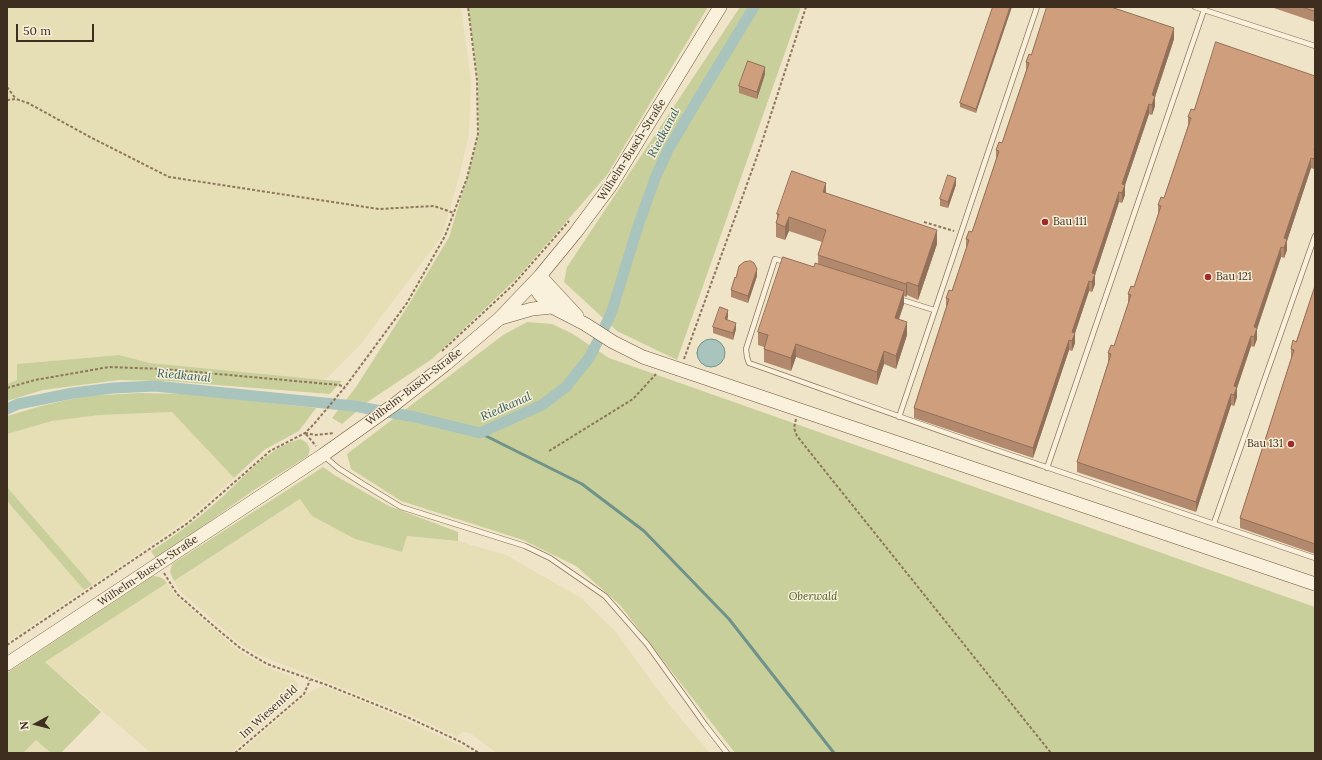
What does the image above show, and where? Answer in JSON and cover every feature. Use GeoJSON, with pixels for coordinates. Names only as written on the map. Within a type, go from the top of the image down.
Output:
{"type":"FeatureCollection","features":[{"type":"Feature","properties":{"kind":"main road","name":"Wilhelm-Busch-Straße"},"geometry":{"type":"LineString","coordinates":[[7,664],[323,455],[395,404],[446,364],[499,319],[536,280],[576,232],[611,186],[720,7]]}},
{"type":"Feature","properties":{"kind":"main road"},"geometry":{"type":"LineString","coordinates":[[536,280],[540,295],[552,307],[585,324],[613,342],[643,357],[799,411],[1315,584]]}},
{"type":"Feature","properties":{"kind":"main road"},"geometry":{"type":"LineString","coordinates":[[536,280],[585,324]]}},
{"type":"Feature","properties":{"kind":"main road"},"geometry":{"type":"LineString","coordinates":[[499,319],[532,309],[552,307]]}},
{"type":"Feature","properties":{"kind":"lane"},"geometry":{"type":"LineString","coordinates":[[899,417],[1037,7]]}},
{"type":"Feature","properties":{"kind":"lane"},"geometry":{"type":"LineString","coordinates":[[1195,7],[1315,46]]}},
{"type":"Feature","properties":{"kind":"lane"},"geometry":{"type":"LineString","coordinates":[[1047,468],[1204,9]]}},
{"type":"Feature","properties":{"kind":"lane"},"geometry":{"type":"LineString","coordinates":[[1214,523],[1315,236]]}},
{"type":"Feature","properties":{"kind":"lane"},"geometry":{"type":"LineString","coordinates":[[790,264],[775,259],[746,349],[749,363],[1047,468],[1315,558]]}},
{"type":"Feature","properties":{"kind":"lane"},"geometry":{"type":"LineString","coordinates":[[896,298],[934,310]]}},
{"type":"Feature","properties":{"kind":"lane"},"geometry":{"type":"LineString","coordinates":[[323,455],[338,468],[401,507],[525,546],[550,558],[605,596],[647,644],[727,753]]}},
{"type":"Feature","properties":{"kind":"path"},"geometry":{"type":"LineString","coordinates":[[7,645],[188,523],[270,451],[305,433],[325,412],[345,387],[407,303],[445,236],[466,178],[478,134],[477,80],[468,7]]}},
{"type":"Feature","properties":{"kind":"path"},"geometry":{"type":"LineString","coordinates":[[680,370],[760,148],[806,7]]}},
{"type":"Feature","properties":{"kind":"path"},"geometry":{"type":"LineString","coordinates":[[7,87],[16,99]]}},
{"type":"Feature","properties":{"kind":"path"},"geometry":{"type":"LineString","coordinates":[[7,100],[16,99],[28,103],[90,137],[169,177],[378,209],[434,206],[454,213]]}},
{"type":"Feature","properties":{"kind":"path"},"geometry":{"type":"LineString","coordinates":[[438,354],[513,285],[570,219]]}},
{"type":"Feature","properties":{"kind":"path"},"geometry":{"type":"LineString","coordinates":[[924,222],[960,233]]}},
{"type":"Feature","properties":{"kind":"path"},"geometry":{"type":"LineString","coordinates":[[7,388],[35,380],[109,367],[163,369],[339,385],[345,387]]}},
{"type":"Feature","properties":{"kind":"path"},"geometry":{"type":"LineString","coordinates":[[549,451],[633,399],[656,374]]}},
{"type":"Feature","properties":{"kind":"path"},"geometry":{"type":"LineString","coordinates":[[799,411],[794,428],[797,436],[1051,753]]}},
{"type":"Feature","properties":{"kind":"path"},"geometry":{"type":"LineString","coordinates":[[305,433],[314,435],[337,432]]}},
{"type":"Feature","properties":{"kind":"path"},"geometry":{"type":"LineString","coordinates":[[305,433],[323,455]]}},
{"type":"Feature","properties":{"kind":"path"},"geometry":{"type":"LineString","coordinates":[[158,565],[177,594],[240,648],[268,664],[408,716],[461,742],[479,753]]}},
{"type":"Feature","properties":{"kind":"path","name":"Im Wiesenfeld"},"geometry":{"type":"LineString","coordinates":[[235,753],[304,694],[310,680]]}},
{"type":"Feature","properties":{"kind":"shaded area"},"geometry":{"type":"Polygon","coordinates":[[[7,7],[461,7],[471,81],[469,134],[459,177],[442,236],[360,345],[325,380],[150,363],[119,355],[17,364],[17,380],[7,384],[7,7]]]}},
{"type":"Feature","properties":{"kind":"shaded area"},"geometry":{"type":"Polygon","coordinates":[[[172,412],[234,478],[188,519],[92,585],[7,487],[7,434],[52,421],[100,415],[172,412]]]}},
{"type":"Feature","properties":{"kind":"shaded area"},"geometry":{"type":"Polygon","coordinates":[[[301,499],[312,516],[355,539],[402,552],[407,536],[458,541],[506,555],[581,598],[614,630],[667,702],[710,753],[497,753],[470,733],[462,732],[457,737],[413,716],[259,655],[241,645],[179,590],[174,581],[301,499]]]}},
{"type":"Feature","properties":{"kind":"shaded area"},"geometry":{"type":"Polygon","coordinates":[[[7,501],[84,590],[7,642],[7,501]]]}},
{"type":"Feature","properties":{"kind":"shaded area"},"geometry":{"type":"Polygon","coordinates":[[[167,583],[175,595],[239,651],[267,667],[292,677],[298,684],[298,693],[231,753],[151,753],[45,662],[167,583]]]}},
{"type":"Feature","properties":{"kind":"shaded area"},"geometry":{"type":"Polygon","coordinates":[[[323,686],[378,708],[473,753],[239,753],[311,691],[323,686]]]}},
{"type":"Feature","properties":{"kind":"shaded area"},"geometry":{"type":"Polygon","coordinates":[[[36,740],[51,753],[23,753],[36,740]]]}},
{"type":"Feature","properties":{"kind":"green space"},"geometry":{"type":"Polygon","coordinates":[[[468,7],[708,7],[607,175],[517,278],[432,359],[369,401],[342,424],[332,418],[356,387],[409,304],[449,237],[467,178],[479,134],[478,80],[468,7]]]}},
{"type":"Feature","properties":{"kind":"green space"},"geometry":{"type":"Polygon","coordinates":[[[740,7],[801,7],[677,360],[617,331],[564,282],[567,267],[740,7]]]}},
{"type":"Feature","properties":{"kind":"green space","name":"Oberwald"},"geometry":{"type":"Polygon","coordinates":[[[527,322],[552,324],[573,334],[609,358],[1315,607],[1315,753],[735,753],[620,605],[576,566],[523,540],[401,501],[351,469],[347,454],[503,335],[527,322]]]}},
{"type":"Feature","properties":{"kind":"green space"},"geometry":{"type":"Polygon","coordinates":[[[119,355],[150,363],[342,381],[330,394],[167,381],[119,380],[43,390],[7,401],[7,384],[17,380],[17,364],[119,355]]]}},
{"type":"Feature","properties":{"kind":"green space"},"geometry":{"type":"Polygon","coordinates":[[[139,393],[190,394],[316,408],[299,431],[264,450],[234,478],[172,412],[100,415],[52,421],[7,434],[7,416],[41,406],[85,396],[139,393]]]}},
{"type":"Feature","properties":{"kind":"green space"},"geometry":{"type":"Polygon","coordinates":[[[301,439],[307,443],[310,449],[308,456],[254,490],[156,559],[151,551],[198,517],[265,457],[289,443],[301,439]]]}},
{"type":"Feature","properties":{"kind":"green space"},"geometry":{"type":"Polygon","coordinates":[[[323,467],[389,506],[458,532],[458,541],[407,536],[402,552],[355,539],[312,516],[300,499],[174,581],[170,572],[172,564],[323,467]]]}},
{"type":"Feature","properties":{"kind":"green space"},"geometry":{"type":"Polygon","coordinates":[[[7,487],[92,585],[84,590],[7,501],[7,487]]]}},
{"type":"Feature","properties":{"kind":"green space"},"geometry":{"type":"Polygon","coordinates":[[[153,576],[161,578],[167,583],[45,662],[101,712],[61,753],[51,753],[36,740],[23,753],[7,753],[7,673],[153,576]]]}},
{"type":"Feature","properties":{"kind":"water"},"geometry":{"type":"Polygon","coordinates":[[[711,339],[721,343],[725,353],[721,363],[711,367],[701,363],[697,353],[701,343],[711,339]]]}},
{"type":"Feature","properties":{"kind":"building"},"geometry":{"type":"Polygon","coordinates":[[[993,7],[1010,7],[976,109],[960,103],[993,7]]]}},
{"type":"Feature","properties":{"kind":"building","name":"Bau 111"},"geometry":{"type":"Polygon","coordinates":[[[1047,7],[1111,7],[1174,28],[1152,95],[1155,96],[1152,105],[1149,104],[1122,184],[1125,185],[1122,193],[1119,192],[1092,273],[1095,274],[1092,282],[1089,281],[1072,332],[1075,333],[1072,341],[1069,340],[1033,448],[914,408],[949,299],[946,298],[949,290],[952,291],[969,240],[966,239],[969,231],[972,232],[999,151],[996,150],[999,142],[1002,143],[1029,63],[1026,62],[1029,54],[1031,55],[1047,7]]]}},
{"type":"Feature","properties":{"kind":"building"},"geometry":{"type":"Polygon","coordinates":[[[1302,7],[1315,7],[1315,11],[1302,7]]]}},
{"type":"Feature","properties":{"kind":"building","name":"Bau 121"},"geometry":{"type":"Polygon","coordinates":[[[1216,42],[1315,76],[1315,155],[1314,159],[1311,158],[1284,238],[1287,239],[1284,248],[1281,247],[1254,327],[1257,328],[1254,337],[1251,336],[1234,386],[1237,387],[1234,395],[1231,394],[1196,502],[1077,462],[1111,354],[1108,353],[1111,345],[1114,346],[1131,295],[1128,294],[1131,286],[1134,287],[1161,206],[1158,205],[1161,197],[1164,198],[1191,118],[1188,117],[1191,109],[1194,110],[1216,42]]]}},
{"type":"Feature","properties":{"kind":"building"},"geometry":{"type":"Polygon","coordinates":[[[748,61],[765,67],[757,92],[739,86],[748,61]]]}},
{"type":"Feature","properties":{"kind":"building"},"geometry":{"type":"Polygon","coordinates":[[[792,171],[826,183],[823,192],[937,230],[918,286],[907,282],[906,284],[818,255],[826,230],[789,217],[785,227],[776,223],[779,214],[777,214],[792,171]]]}},
{"type":"Feature","properties":{"kind":"building"},"geometry":{"type":"Polygon","coordinates":[[[948,175],[956,178],[948,202],[940,199],[948,175]]]}},
{"type":"Feature","properties":{"kind":"building"},"geometry":{"type":"Polygon","coordinates":[[[783,257],[814,267],[815,263],[904,291],[895,318],[907,322],[896,356],[884,351],[877,372],[796,344],[791,358],[764,349],[768,335],[758,332],[783,257]]]}},
{"type":"Feature","properties":{"kind":"building"},"geometry":{"type":"Polygon","coordinates":[[[751,261],[757,269],[748,296],[731,290],[739,266],[744,262],[751,261]]]}},
{"type":"Feature","properties":{"kind":"building","name":"Bau 131"},"geometry":{"type":"Polygon","coordinates":[[[1315,286],[1315,544],[1240,518],[1294,350],[1291,349],[1293,340],[1296,342],[1315,286]]]}},
{"type":"Feature","properties":{"kind":"building"},"geometry":{"type":"Polygon","coordinates":[[[720,307],[728,310],[725,319],[736,323],[733,333],[713,327],[720,307]]]}},
{"type":"Feature","properties":{"kind":"waterway","name":"Riedkanal"},"geometry":{"type":"LineString","coordinates":[[7,409],[18,404],[73,393],[113,388],[155,386],[354,406],[415,417],[480,433],[542,405],[566,387],[589,358],[612,311],[638,226],[656,176],[668,150],[754,7]]}},
{"type":"Feature","properties":{"kind":"waterway"},"geometry":{"type":"LineString","coordinates":[[480,433],[582,484],[644,531],[729,619],[834,753]]}},
{"type":"Feature","properties":{"kind":"place","name":"Bau 111"},"geometry":{"type":"Point","coordinates":[1045,222]}},
{"type":"Feature","properties":{"kind":"place","name":"Bau 121"},"geometry":{"type":"Point","coordinates":[1208,277]}},
{"type":"Feature","properties":{"kind":"place","name":"Bau 131"},"geometry":{"type":"Point","coordinates":[1291,444]}}]}
